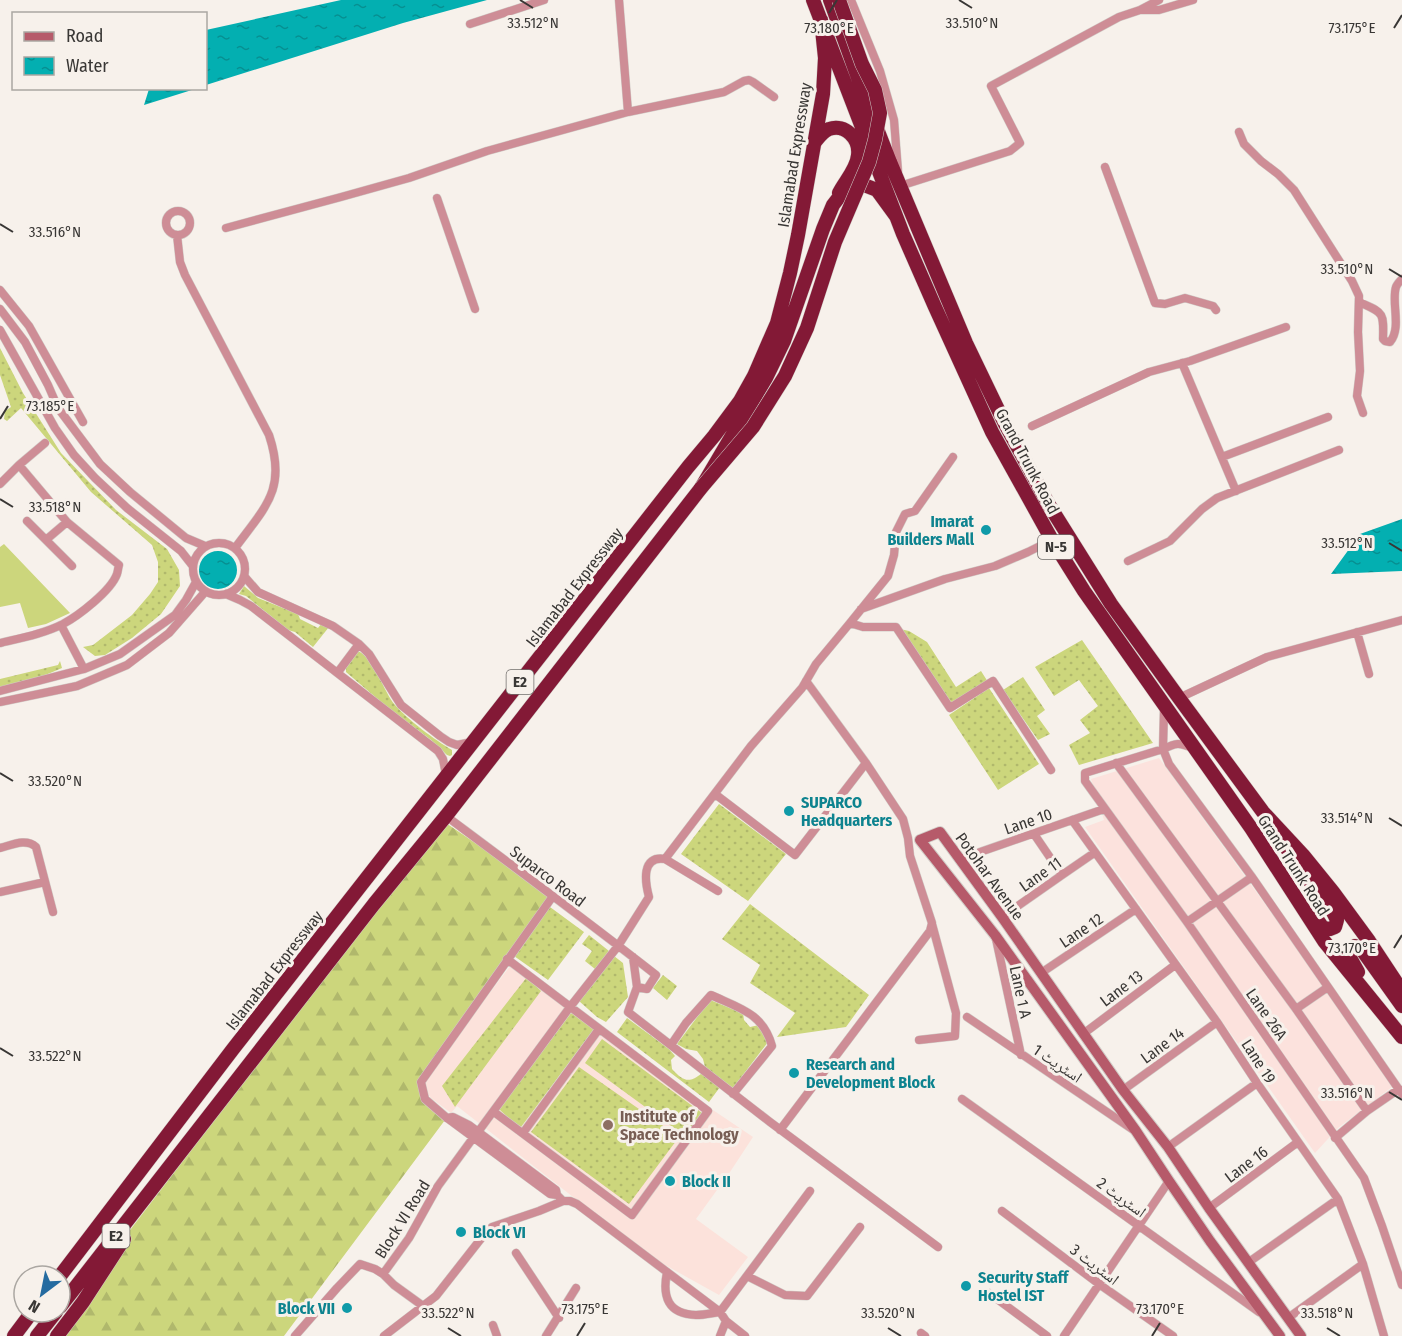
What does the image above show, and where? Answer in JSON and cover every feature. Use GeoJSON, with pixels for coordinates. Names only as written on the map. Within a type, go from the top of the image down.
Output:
{"type":"FeatureCollection","features":[{"type":"Feature","properties":{"kind":"highway","name":"Grand Trunk Road"},"geometry":{"type":"LineString","coordinates":[[813,0],[896,216],[949,339],[992,432],[1052,540],[1084,591],[1251,828],[1324,941],[1402,1036]]}},
{"type":"Feature","properties":{"kind":"highway","name":"Grand Trunk Road"},"geometry":{"type":"LineString","coordinates":[[830,0],[900,187],[966,343],[1048,505],[1111,604],[1179,698],[1263,812],[1304,855],[1333,892],[1402,991]]}},
{"type":"Feature","properties":{"kind":"highway"},"geometry":{"type":"LineString","coordinates":[[701,488],[753,427],[785,376],[807,328],[835,242],[869,162],[880,113],[875,90],[862,64],[839,0]]}},
{"type":"Feature","properties":{"kind":"highway","name":"Islamabad Expressway"},"geometry":{"type":"LineString","coordinates":[[69,1264],[233,1049],[740,401],[754,376],[777,323],[790,273],[823,94],[825,58],[821,20]]}},
{"type":"Feature","properties":{"kind":"highway"},"geometry":{"type":"LineString","coordinates":[[701,488],[766,378],[784,341],[833,205],[857,162],[858,148],[855,139],[842,128],[827,129],[814,144]]}},
{"type":"Feature","properties":{"kind":"highway"},"geometry":{"type":"LineString","coordinates":[[833,205],[843,192],[852,186],[864,185],[877,190],[896,216]]}},
{"type":"Feature","properties":{"kind":"highway","name":"E2"},"geometry":{"type":"LineString","coordinates":[[72,1292],[701,488]]}},
{"type":"Feature","properties":{"kind":"highway"},"geometry":{"type":"LineString","coordinates":[[1251,828],[1279,862],[1323,928],[1335,927],[1337,920],[1333,912],[1263,812]]}},
{"type":"Feature","properties":{"kind":"highway"},"geometry":{"type":"LineString","coordinates":[[1402,1006],[1362,950],[1355,946],[1349,950],[1353,965],[1390,1013],[1402,1036]]}},
{"type":"Feature","properties":{"kind":"highway"},"geometry":{"type":"LineString","coordinates":[[57,1336],[83,1302],[172,1164]]}},
{"type":"Feature","properties":{"kind":"highway"},"geometry":{"type":"LineString","coordinates":[[37,1336],[46,1324]]}},
{"type":"Feature","properties":{"kind":"street"},"geometry":{"type":"LineString","coordinates":[[470,24],[544,0]]}},
{"type":"Feature","properties":{"kind":"street"},"geometry":{"type":"LineString","coordinates":[[619,0],[628,112]]}},
{"type":"Feature","properties":{"kind":"street"},"geometry":{"type":"LineString","coordinates":[[852,0],[880,71],[894,120],[900,187],[1010,151],[1020,143],[991,86],[1119,17],[1159,0]]}},
{"type":"Feature","properties":{"kind":"street"},"geometry":{"type":"LineString","coordinates":[[1140,10],[1159,10],[1193,0]]}},
{"type":"Feature","properties":{"kind":"street"},"geometry":{"type":"LineString","coordinates":[[226,228],[341,197],[487,151],[628,112],[724,92],[749,80],[774,97]]}},
{"type":"Feature","properties":{"kind":"street"},"geometry":{"type":"LineString","coordinates":[[1239,132],[1244,144],[1294,190],[1352,281],[1359,296],[1360,372],[1357,396],[1363,413]]}},
{"type":"Feature","properties":{"kind":"street"},"geometry":{"type":"LineString","coordinates":[[1105,167],[1155,303],[1165,304],[1185,298],[1214,306],[1216,310]]}},
{"type":"Feature","properties":{"kind":"street"},"geometry":{"type":"LineString","coordinates":[[438,198],[475,309]]}},
{"type":"Feature","properties":{"kind":"street"},"geometry":{"type":"LineString","coordinates":[[177,235],[180,262],[185,275],[269,435],[274,453],[276,473],[273,490],[261,513],[235,548]]}},
{"type":"Feature","properties":{"kind":"street"},"geometry":{"type":"LineString","coordinates":[[1359,302],[1380,313],[1384,322],[1383,339],[1390,342],[1397,332],[1395,289],[1402,279]]}},
{"type":"Feature","properties":{"kind":"street"},"geometry":{"type":"LineString","coordinates":[[0,290],[29,326],[83,422]]}},
{"type":"Feature","properties":{"kind":"street"},"geometry":{"type":"LineString","coordinates":[[0,309],[25,342],[58,408],[100,464],[186,538],[205,546]]}},
{"type":"Feature","properties":{"kind":"street"},"geometry":{"type":"LineString","coordinates":[[1032,426],[1149,372],[1286,327]]}},
{"type":"Feature","properties":{"kind":"street"},"geometry":{"type":"LineString","coordinates":[[0,330],[55,428],[74,456],[126,508],[181,551],[192,565]]}},
{"type":"Feature","properties":{"kind":"street"},"geometry":{"type":"LineString","coordinates":[[1182,363],[1236,491]]}},
{"type":"Feature","properties":{"kind":"street"},"geometry":{"type":"LineString","coordinates":[[1222,457],[1328,417]]}},
{"type":"Feature","properties":{"kind":"street"},"geometry":{"type":"LineString","coordinates":[[0,484],[45,443]]}},
{"type":"Feature","properties":{"kind":"street"},"geometry":{"type":"LineString","coordinates":[[1128,561],[1170,541],[1217,498],[1339,450]]}},
{"type":"Feature","properties":{"kind":"street"},"geometry":{"type":"LineString","coordinates":[[718,891],[665,859],[751,746],[802,688],[816,664],[888,576],[894,555],[896,532],[905,514],[915,511],[953,457]]}},
{"type":"Feature","properties":{"kind":"street"},"geometry":{"type":"LineString","coordinates":[[0,643],[61,625],[106,591],[117,575],[119,565],[68,522],[19,465]]}},
{"type":"Feature","properties":{"kind":"street"},"geometry":{"type":"LineString","coordinates":[[27,521],[72,566]]}},
{"type":"Feature","properties":{"kind":"street"},"geometry":{"type":"LineString","coordinates":[[47,539],[68,522]]}},
{"type":"Feature","properties":{"kind":"street"},"geometry":{"type":"LineString","coordinates":[[861,609],[945,579],[995,566],[1052,540]]}},
{"type":"Feature","properties":{"kind":"street"},"geometry":{"type":"LineString","coordinates":[[216,543],[227,544],[235,548],[242,558],[245,567],[244,576],[234,591],[226,594],[212,594],[205,592],[196,582],[192,565],[199,551],[205,546],[216,543]]}},
{"type":"Feature","properties":{"kind":"street"},"geometry":{"type":"LineString","coordinates":[[244,576],[258,592],[333,626],[359,644],[369,654],[396,700],[449,742],[457,745],[473,742]]}},
{"type":"Feature","properties":{"kind":"street"},"geometry":{"type":"LineString","coordinates":[[0,691],[84,669],[120,654],[175,615],[196,582]]}},
{"type":"Feature","properties":{"kind":"street"},"geometry":{"type":"LineString","coordinates":[[0,702],[77,686],[127,665],[169,633],[205,592]]}},
{"type":"Feature","properties":{"kind":"street"},"geometry":{"type":"LineString","coordinates":[[226,594],[251,606],[438,751],[443,759],[446,777]]}},
{"type":"Feature","properties":{"kind":"street"},"geometry":{"type":"LineString","coordinates":[[1179,698],[1267,657],[1402,620]]}},
{"type":"Feature","properties":{"kind":"street"},"geometry":{"type":"LineString","coordinates":[[850,623],[863,627],[896,627],[950,708],[993,681],[1051,770]]}},
{"type":"Feature","properties":{"kind":"street"},"geometry":{"type":"LineString","coordinates":[[61,625],[84,669]]}},
{"type":"Feature","properties":{"kind":"street"},"geometry":{"type":"LineString","coordinates":[[1357,632],[1369,674]]}},
{"type":"Feature","properties":{"kind":"street"},"geometry":{"type":"LineString","coordinates":[[338,672],[359,644]]}},
{"type":"Feature","properties":{"kind":"street"},"geometry":{"type":"LineString","coordinates":[[806,681],[866,763],[903,819],[910,856],[932,923],[956,1013],[955,1036],[919,1040]]}},
{"type":"Feature","properties":{"kind":"street"},"geometry":{"type":"LineString","coordinates":[[1164,704],[1163,749],[1169,764],[1252,877],[1401,1091],[1367,1111],[1335,1138]]}},
{"type":"Feature","properties":{"kind":"street"},"geometry":{"type":"LineString","coordinates":[[1197,750],[1181,743],[1116,763],[1296,1009],[1367,1111]]}},
{"type":"Feature","properties":{"kind":"street"},"geometry":{"type":"LineString","coordinates":[[715,794],[795,855],[866,763]]}},
{"type":"Feature","properties":{"kind":"street","name":"Lane 26A"},"geometry":{"type":"LineString","coordinates":[[1116,763],[1084,773],[1085,781],[1187,922],[1364,1178],[1402,1285]]}},
{"type":"Feature","properties":{"kind":"street","name":"Lane 10"},"geometry":{"type":"LineString","coordinates":[[960,859],[1104,809]]}},
{"type":"Feature","properties":{"kind":"street","name":"Suparco Road"},"geometry":{"type":"LineString","coordinates":[[446,816],[656,975],[647,989],[637,987]]}},
{"type":"Feature","properties":{"kind":"street","name":"Lane 19"},"geometry":{"type":"LineString","coordinates":[[1072,820],[1217,1022],[1338,1200],[1363,1264],[1384,1336]]}},
{"type":"Feature","properties":{"kind":"street","name":"Potohar Avenue"},"geometry":{"type":"LineString","coordinates":[[1275,1333],[1136,1131],[995,935],[920,840],[940,832],[1123,1090],[1168,1147],[1301,1336]]}},
{"type":"Feature","properties":{"kind":"street"},"geometry":{"type":"LineString","coordinates":[[1034,834],[1062,875]]}},
{"type":"Feature","properties":{"kind":"street"},"geometry":{"type":"LineString","coordinates":[[0,848],[26,842],[33,844],[54,912]]}},
{"type":"Feature","properties":{"kind":"street","name":"Lane 11"},"geometry":{"type":"LineString","coordinates":[[1002,917],[1095,853]]}},
{"type":"Feature","properties":{"kind":"street","name":"Block VI Road"},"geometry":{"type":"LineString","coordinates":[[295,1336],[360,1264],[383,1274],[394,1261],[409,1239],[438,1186],[570,1007],[618,946],[649,897],[646,869],[652,860],[665,859]]}},
{"type":"Feature","properties":{"kind":"street"},"geometry":{"type":"LineString","coordinates":[[1187,922],[1252,877]]}},
{"type":"Feature","properties":{"kind":"street"},"geometry":{"type":"LineString","coordinates":[[0,891],[45,882]]}},
{"type":"Feature","properties":{"kind":"street"},"geometry":{"type":"LineString","coordinates":[[553,896],[422,1082],[425,1099],[447,1118],[475,1134],[556,1190],[560,1198],[577,1204],[720,1312],[726,1322],[746,1336]]}},
{"type":"Feature","properties":{"kind":"street","name":"Lane 12"},"geometry":{"type":"LineString","coordinates":[[1041,973],[1136,909]]}},
{"type":"Feature","properties":{"kind":"street"},"geometry":{"type":"LineString","coordinates":[[780,1130],[930,931],[932,923]]}},
{"type":"Feature","properties":{"kind":"street","name":"Lane 1 A"},"geometry":{"type":"LineString","coordinates":[[995,935],[1021,1055]]}},
{"type":"Feature","properties":{"kind":"street"},"geometry":{"type":"LineString","coordinates":[[633,957],[637,987],[628,1012],[780,1130],[938,1247]]}},
{"type":"Feature","properties":{"kind":"street"},"geometry":{"type":"LineString","coordinates":[[494,1112],[632,1215],[708,1111],[507,959]]}},
{"type":"Feature","properties":{"kind":"street","name":"Lane 13"},"geometry":{"type":"LineString","coordinates":[[1083,1034],[1175,965]]}},
{"type":"Feature","properties":{"kind":"street"},"geometry":{"type":"LineString","coordinates":[[1296,1009],[1328,987]]}},
{"type":"Feature","properties":{"kind":"street"},"geometry":{"type":"LineString","coordinates":[[671,1045],[686,1023],[711,995],[752,1014],[769,1033],[772,1046],[733,1094]]}},
{"type":"Feature","properties":{"kind":"street","name":"اسٹریٹ 1"},"geometry":{"type":"LineString","coordinates":[[967,1017],[1136,1131]]}},
{"type":"Feature","properties":{"kind":"street","name":"Lane 14"},"geometry":{"type":"LineString","coordinates":[[1123,1090],[1217,1022]]}},
{"type":"Feature","properties":{"kind":"street"},"geometry":{"type":"LineString","coordinates":[[523,1133],[599,1029]]}},
{"type":"Feature","properties":{"kind":"street"},"geometry":{"type":"LineString","coordinates":[[1168,1147],[1257,1083]]}},
{"type":"Feature","properties":{"kind":"street","name":"اسٹریٹ 2"},"geometry":{"type":"LineString","coordinates":[[962,1099],[1265,1317]]}},
{"type":"Feature","properties":{"kind":"street","name":"Lane 16"},"geometry":{"type":"LineString","coordinates":[[1209,1208],[1298,1142]]}},
{"type":"Feature","properties":{"kind":"street"},"geometry":{"type":"LineString","coordinates":[[1064,1336],[1169,1181]]}},
{"type":"Feature","properties":{"kind":"street"},"geometry":{"type":"LineString","coordinates":[[667,1272],[666,1296],[670,1305],[681,1313],[697,1315],[720,1312],[810,1191]]}},
{"type":"Feature","properties":{"kind":"street"},"geometry":{"type":"LineString","coordinates":[[384,1336],[436,1296],[492,1227],[539,1211],[560,1198]]}},
{"type":"Feature","properties":{"kind":"street"},"geometry":{"type":"LineString","coordinates":[[1249,1262],[1338,1200]]}},
{"type":"Feature","properties":{"kind":"street","name":"اسٹریٹ 3"},"geometry":{"type":"LineString","coordinates":[[1002,1211],[1173,1336]]}},
{"type":"Feature","properties":{"kind":"street"},"geometry":{"type":"LineString","coordinates":[[747,1276],[784,1295],[807,1296],[860,1227]]}},
{"type":"Feature","properties":{"kind":"street"},"geometry":{"type":"LineString","coordinates":[[516,1253],[558,1318]]}},
{"type":"Feature","properties":{"kind":"street"},"geometry":{"type":"LineString","coordinates":[[1288,1318],[1363,1264]]}},
{"type":"Feature","properties":{"kind":"street"},"geometry":{"type":"LineString","coordinates":[[383,1274],[423,1306]]}},
{"type":"Feature","properties":{"kind":"street"},"geometry":{"type":"LineString","coordinates":[[546,1336],[576,1288]]}},
{"type":"Feature","properties":{"kind":"street"},"geometry":{"type":"LineString","coordinates":[[989,1293],[1047,1336]]}},
{"type":"Feature","properties":{"kind":"street"},"geometry":{"type":"LineString","coordinates":[[720,1336],[726,1322]]}},
{"type":"Feature","properties":{"kind":"street"},"geometry":{"type":"LineString","coordinates":[[493,1325],[497,1336]]}},
{"type":"Feature","properties":{"kind":"shaded area"},"geometry":{"type":"Polygon","coordinates":[[[1159,758],[1396,1084],[1338,1128],[1315,1153],[1085,827],[1104,820],[1091,779],[1159,758]]]}},
{"type":"Feature","properties":{"kind":"shaded area","name":"Institute of Space Technology"},"geometry":{"type":"Polygon","coordinates":[[[511,965],[753,1137],[696,1219],[748,1257],[719,1295],[658,1261],[457,1106],[451,1113],[427,1093],[425,1086],[427,1079],[511,965]]]}},
{"type":"Feature","properties":{"kind":"green space"},"geometry":{"type":"Polygon","coordinates":[[[0,348],[23,393],[61,453],[116,510],[167,549],[179,570],[180,586],[161,614],[132,638],[105,655],[95,656],[83,647],[93,645],[132,615],[158,582],[158,562],[152,545],[91,492],[21,408],[7,421],[4,419],[5,411],[11,407],[0,375],[0,348]]]}},
{"type":"Feature","properties":{"kind":"green space"},"geometry":{"type":"Polygon","coordinates":[[[4,544],[70,613],[46,624],[28,628],[20,603],[0,607],[0,547],[4,544]]]}},
{"type":"Feature","properties":{"kind":"green space"},"geometry":{"type":"Polygon","coordinates":[[[244,586],[258,598],[298,614],[300,619],[318,628],[322,623],[329,627],[313,647],[246,596],[239,594],[244,586]]]}},
{"type":"Feature","properties":{"kind":"green space"},"geometry":{"type":"Polygon","coordinates":[[[900,629],[909,631],[927,642],[956,687],[981,671],[988,682],[951,705],[900,629]]]}},
{"type":"Feature","properties":{"kind":"green space"},"geometry":{"type":"Polygon","coordinates":[[[1082,640],[1153,743],[1079,765],[1069,745],[1090,733],[1080,720],[1098,706],[1079,680],[1054,696],[1035,667],[1082,640]]]}},
{"type":"Feature","properties":{"kind":"green space"},"geometry":{"type":"Polygon","coordinates":[[[358,651],[374,668],[395,705],[422,729],[452,750],[452,755],[447,755],[346,672],[346,668],[358,651]]]}},
{"type":"Feature","properties":{"kind":"green space"},"geometry":{"type":"Polygon","coordinates":[[[60,661],[62,668],[36,679],[0,687],[0,679],[58,665],[60,661]]]}},
{"type":"Feature","properties":{"kind":"green space"},"geometry":{"type":"Polygon","coordinates":[[[1023,677],[1045,710],[1037,716],[1050,734],[1038,740],[1003,690],[1023,677]]]}},
{"type":"Feature","properties":{"kind":"green space"},"geometry":{"type":"Polygon","coordinates":[[[989,688],[1039,764],[998,790],[949,715],[989,688]]]}},
{"type":"Feature","properties":{"kind":"green space"},"geometry":{"type":"Polygon","coordinates":[[[719,804],[786,854],[748,901],[681,854],[719,804]]]}},
{"type":"Feature","properties":{"kind":"green space"},"geometry":{"type":"Polygon","coordinates":[[[443,821],[553,896],[418,1084],[445,1120],[284,1336],[49,1336],[58,1324],[72,1324],[72,1306],[443,821]]]}},
{"type":"Feature","properties":{"kind":"green space"},"geometry":{"type":"Polygon","coordinates":[[[750,904],[869,995],[846,1027],[777,1037],[795,1013],[750,983],[760,965],[722,939],[750,904]]]}},
{"type":"Feature","properties":{"kind":"green space"},"geometry":{"type":"Polygon","coordinates":[[[550,907],[584,932],[548,980],[514,956],[550,907]]]}},
{"type":"Feature","properties":{"kind":"green space"},"geometry":{"type":"Polygon","coordinates":[[[589,935],[609,951],[595,969],[585,961],[592,951],[582,944],[589,935]]]}},
{"type":"Feature","properties":{"kind":"green space"},"geometry":{"type":"Polygon","coordinates":[[[614,956],[623,963],[628,997],[606,1022],[579,1001],[614,956]]]}},
{"type":"Feature","properties":{"kind":"green space"},"geometry":{"type":"Polygon","coordinates":[[[663,975],[677,986],[667,1000],[653,988],[663,975]]]}},
{"type":"Feature","properties":{"kind":"green space"},"geometry":{"type":"Polygon","coordinates":[[[527,977],[541,991],[455,1107],[442,1086],[527,977]]]}},
{"type":"Feature","properties":{"kind":"green space"},"geometry":{"type":"Polygon","coordinates":[[[710,1000],[743,1013],[744,1020],[750,1027],[759,1025],[768,1042],[733,1088],[705,1067],[697,1051],[677,1044],[710,1000]]]}},
{"type":"Feature","properties":{"kind":"green space"},"geometry":{"type":"Polygon","coordinates":[[[571,1013],[594,1029],[521,1127],[499,1109],[571,1013]]]}},
{"type":"Feature","properties":{"kind":"green space"},"geometry":{"type":"Polygon","coordinates":[[[627,1018],[669,1049],[675,1056],[671,1060],[672,1069],[680,1076],[690,1080],[702,1073],[720,1087],[709,1102],[617,1032],[627,1018]]]}},
{"type":"Feature","properties":{"kind":"green space"},"geometry":{"type":"Polygon","coordinates":[[[602,1039],[702,1113],[685,1136],[585,1063],[602,1039]]]}},
{"type":"Feature","properties":{"kind":"green space"},"geometry":{"type":"Polygon","coordinates":[[[579,1067],[679,1137],[629,1204],[531,1132],[579,1067]]]}},
{"type":"Feature","properties":{"kind":"water"},"geometry":{"type":"Polygon","coordinates":[[[341,0],[487,0],[403,23],[207,85],[207,30],[341,0]]]}},
{"type":"Feature","properties":{"kind":"water"},"geometry":{"type":"Polygon","coordinates":[[[148,90],[192,90],[144,105],[148,90]]]}},
{"type":"Feature","properties":{"kind":"water"},"geometry":{"type":"Polygon","coordinates":[[[1402,519],[1402,571],[1331,574],[1360,534],[1402,519]]]}},
{"type":"Feature","properties":{"kind":"water"},"geometry":{"type":"Polygon","coordinates":[[[218,551],[231,557],[237,570],[231,583],[218,589],[205,583],[199,570],[205,557],[218,551]]]}},
{"type":"Feature","properties":{"kind":"place","name":"Imarat Builders Mall"},"geometry":{"type":"Point","coordinates":[986,530]}},
{"type":"Feature","properties":{"kind":"place","name":"SUPARCO Headquarters"},"geometry":{"type":"Point","coordinates":[789,811]}},
{"type":"Feature","properties":{"kind":"place","name":"Research and Development Block"},"geometry":{"type":"Point","coordinates":[794,1073]}},
{"type":"Feature","properties":{"kind":"place","name":"Institute of Space Technology"},"geometry":{"type":"Point","coordinates":[608,1125]}},
{"type":"Feature","properties":{"kind":"place","name":"Block II"},"geometry":{"type":"Point","coordinates":[670,1181]}},
{"type":"Feature","properties":{"kind":"place","name":"Block VI"},"geometry":{"type":"Point","coordinates":[461,1232]}},
{"type":"Feature","properties":{"kind":"place","name":"Security Staff Hostel IST"},"geometry":{"type":"Point","coordinates":[966,1286]}},
{"type":"Feature","properties":{"kind":"place","name":"Block VII"},"geometry":{"type":"Point","coordinates":[347,1308]}}]}
